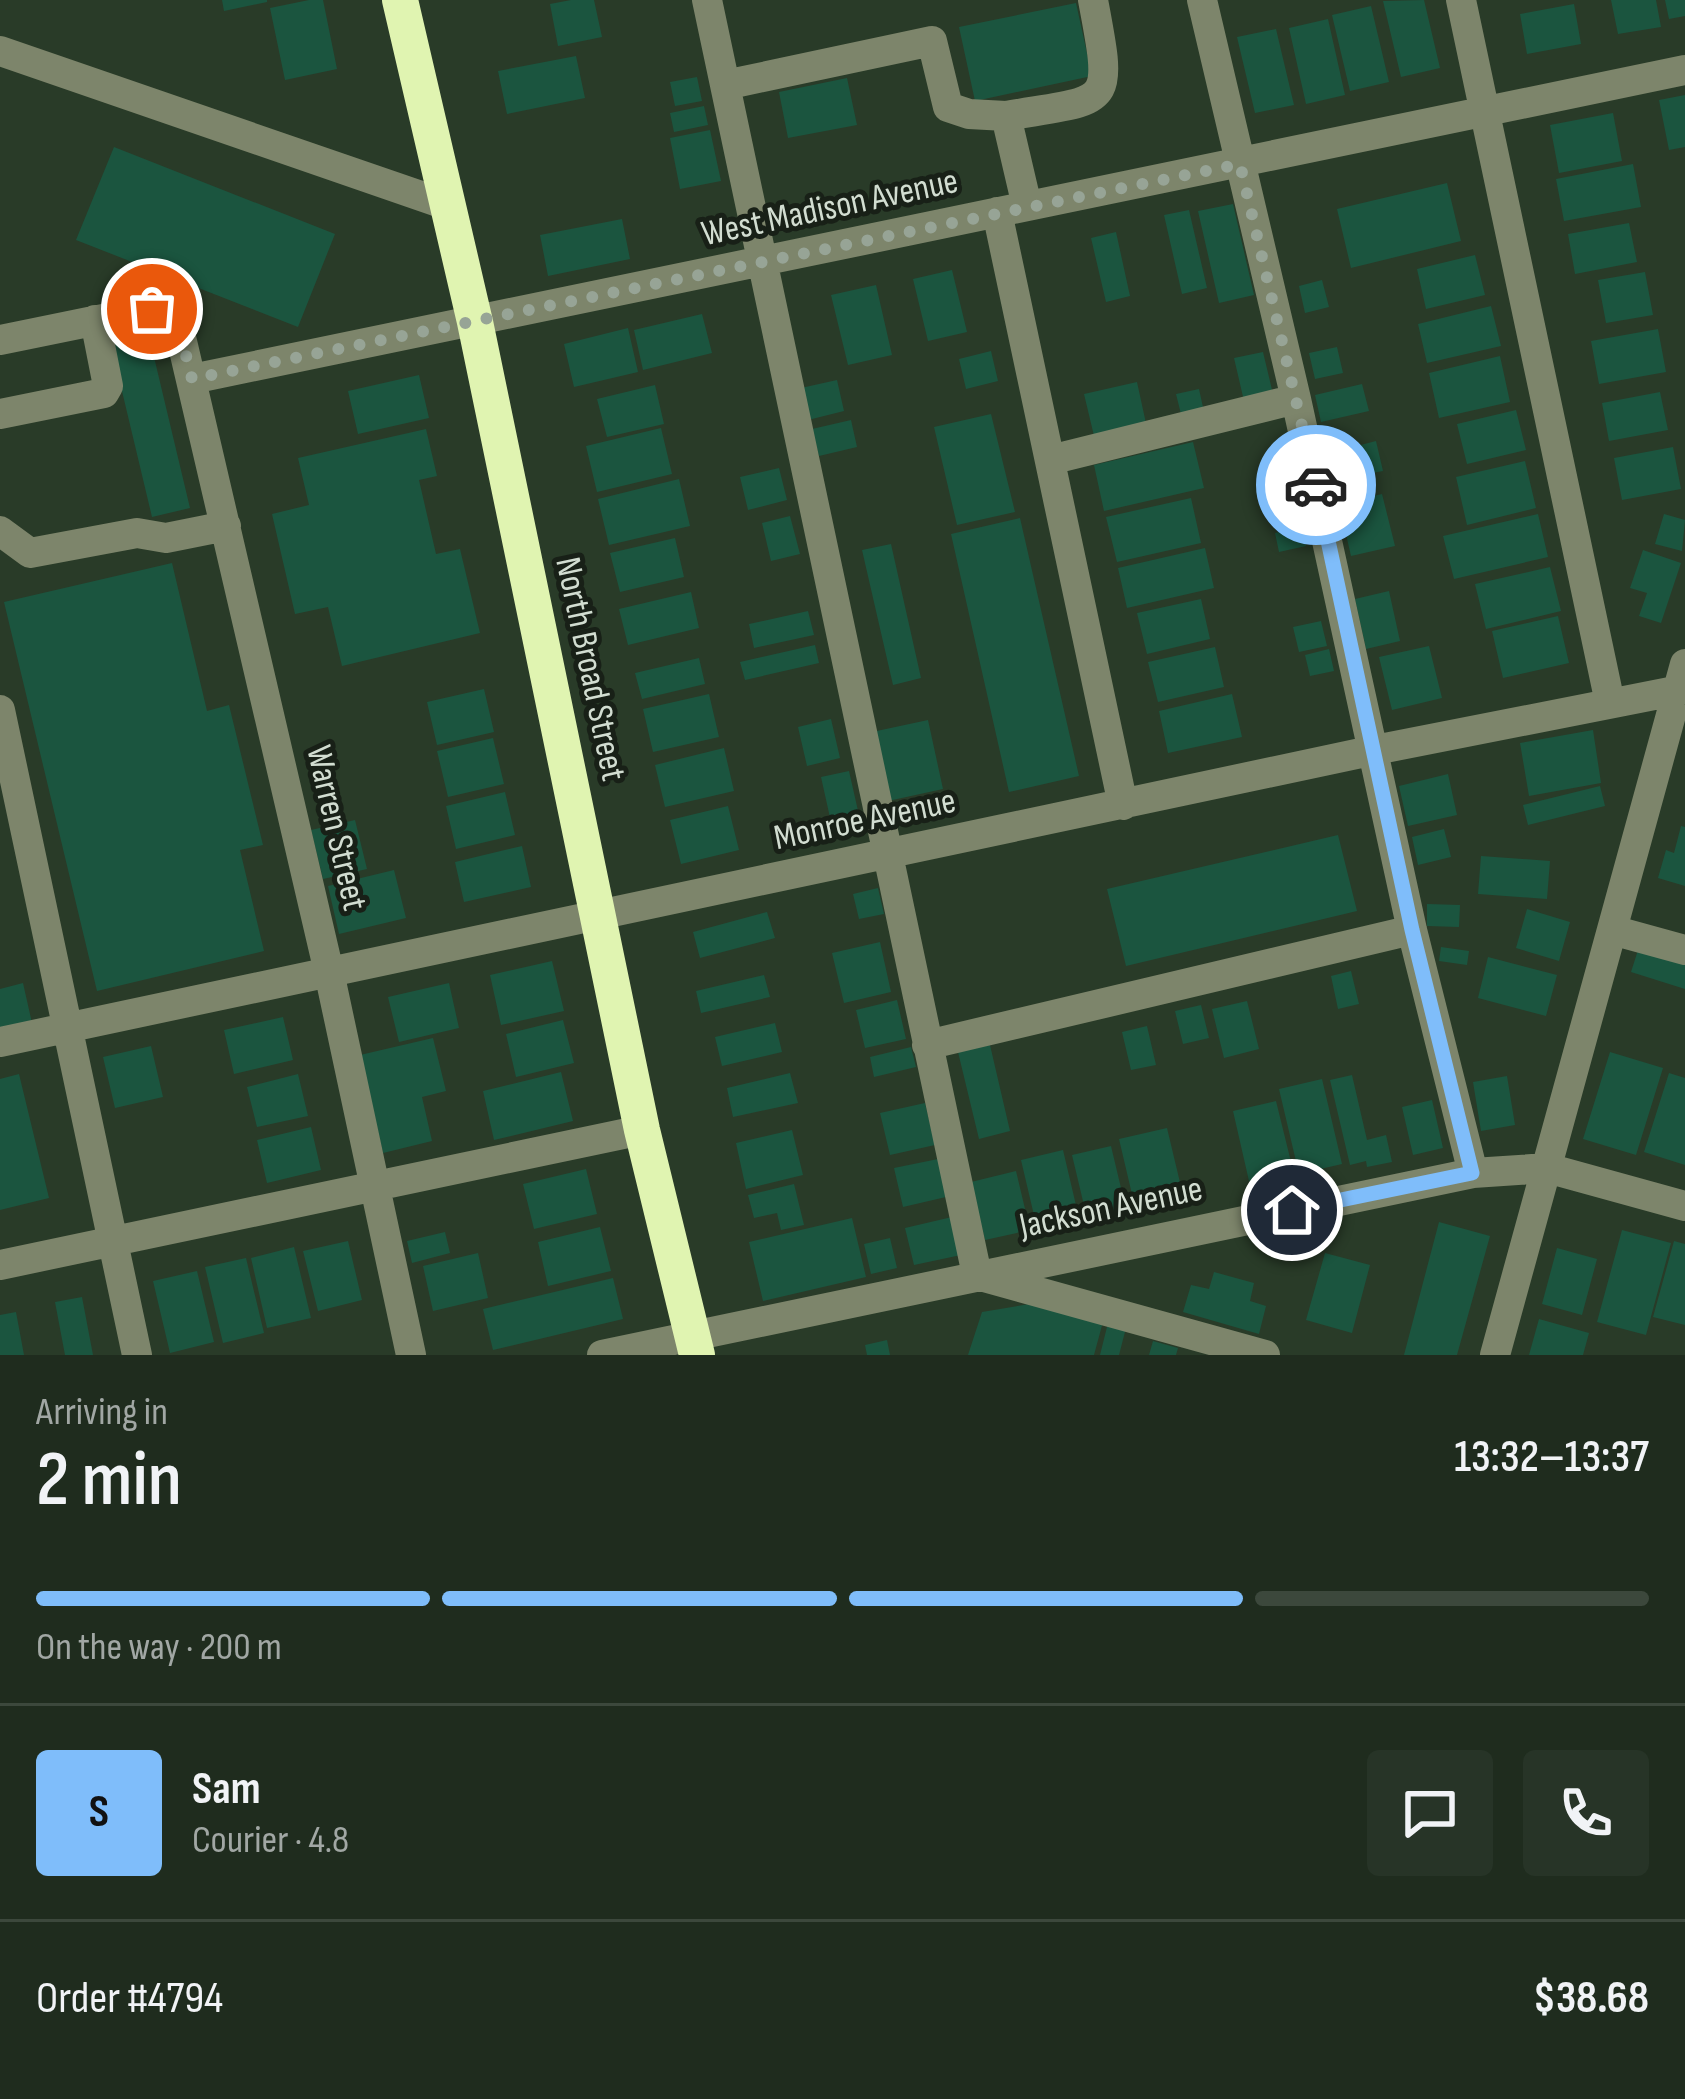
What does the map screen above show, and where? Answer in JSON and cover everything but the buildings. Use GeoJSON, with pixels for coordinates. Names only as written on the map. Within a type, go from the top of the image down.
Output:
{"type":"FeatureCollection","features":[{"type":"Feature","properties":{"kind":"highway","name":"North Broad Street"},"geometry":{"type":"LineString","coordinates":[[400,0],[475,322],[642,1130],[695,1345]]}},
{"type":"Feature","properties":{"kind":"street"},"geometry":{"type":"LineString","coordinates":[[707,0],[977,1275],[1265,1355]]}},
{"type":"Feature","properties":{"kind":"street"},"geometry":{"type":"LineString","coordinates":[[725,85],[932,41],[948,107],[969,114],[1006,116],[1089,102],[1103,86],[1106,66],[1093,0]]}},
{"type":"Feature","properties":{"kind":"street"},"geometry":{"type":"LineString","coordinates":[[1202,0],[1296,399],[1412,930],[1472,1173]]}},
{"type":"Feature","properties":{"kind":"street"},"geometry":{"type":"LineString","coordinates":[[1461,0],[1610,703]]}},
{"type":"Feature","properties":{"kind":"street"},"geometry":{"type":"LineString","coordinates":[[0,51],[447,205]]}},
{"type":"Feature","properties":{"kind":"street","name":"West Madison Avenue"},"geometry":{"type":"LineString","coordinates":[[192,379],[1685,70]]}},
{"type":"Feature","properties":{"kind":"street"},"geometry":{"type":"LineString","coordinates":[[1006,116],[1012,209],[1050,460],[1123,805]]}},
{"type":"Feature","properties":{"kind":"street","name":"Warren Street"},"geometry":{"type":"LineString","coordinates":[[95,320],[152,309],[177,320],[329,972],[411,1355]]}},
{"type":"Feature","properties":{"kind":"street"},"geometry":{"type":"LineString","coordinates":[[0,340],[95,320],[108,386],[104,393],[0,414]]}},
{"type":"Feature","properties":{"kind":"street"},"geometry":{"type":"LineString","coordinates":[[1050,460],[1296,399]]}},
{"type":"Feature","properties":{"kind":"street"},"geometry":{"type":"LineString","coordinates":[[0,531],[30,554],[137,533],[166,538],[226,526]]}},
{"type":"Feature","properties":{"kind":"street"},"geometry":{"type":"LineString","coordinates":[[1495,1355],[1683,680]]}},
{"type":"Feature","properties":{"kind":"street","name":"Monroe Avenue"},"geometry":{"type":"LineString","coordinates":[[0,1042],[1610,703],[1683,680]]}},
{"type":"Feature","properties":{"kind":"street"},"geometry":{"type":"LineString","coordinates":[[0,710],[10,813],[68,1028],[137,1355]]}},
{"type":"Feature","properties":{"kind":"street"},"geometry":{"type":"LineString","coordinates":[[927,1045],[1412,930]]}},
{"type":"Feature","properties":{"kind":"street"},"geometry":{"type":"LineString","coordinates":[[1612,930],[1685,950]]}},
{"type":"Feature","properties":{"kind":"street"},"geometry":{"type":"LineString","coordinates":[[0,1265],[642,1130]]}},
{"type":"Feature","properties":{"kind":"street","name":"Jackson Avenue"},"geometry":{"type":"LineString","coordinates":[[602,1355],[695,1345],[977,1275],[1472,1173],[1547,1168],[1685,1206]]}},
{"type":"Feature","properties":{"kind":"way so far"},"geometry":{"type":"LineString","coordinates":[[152,309],[177,320],[192,379],[1240,164],[1316,485]]}},
{"type":"Feature","properties":{"kind":"route"},"geometry":{"type":"LineString","coordinates":[[1292,1210],[1472,1173],[1412,930],[1316,485]]}}]}
